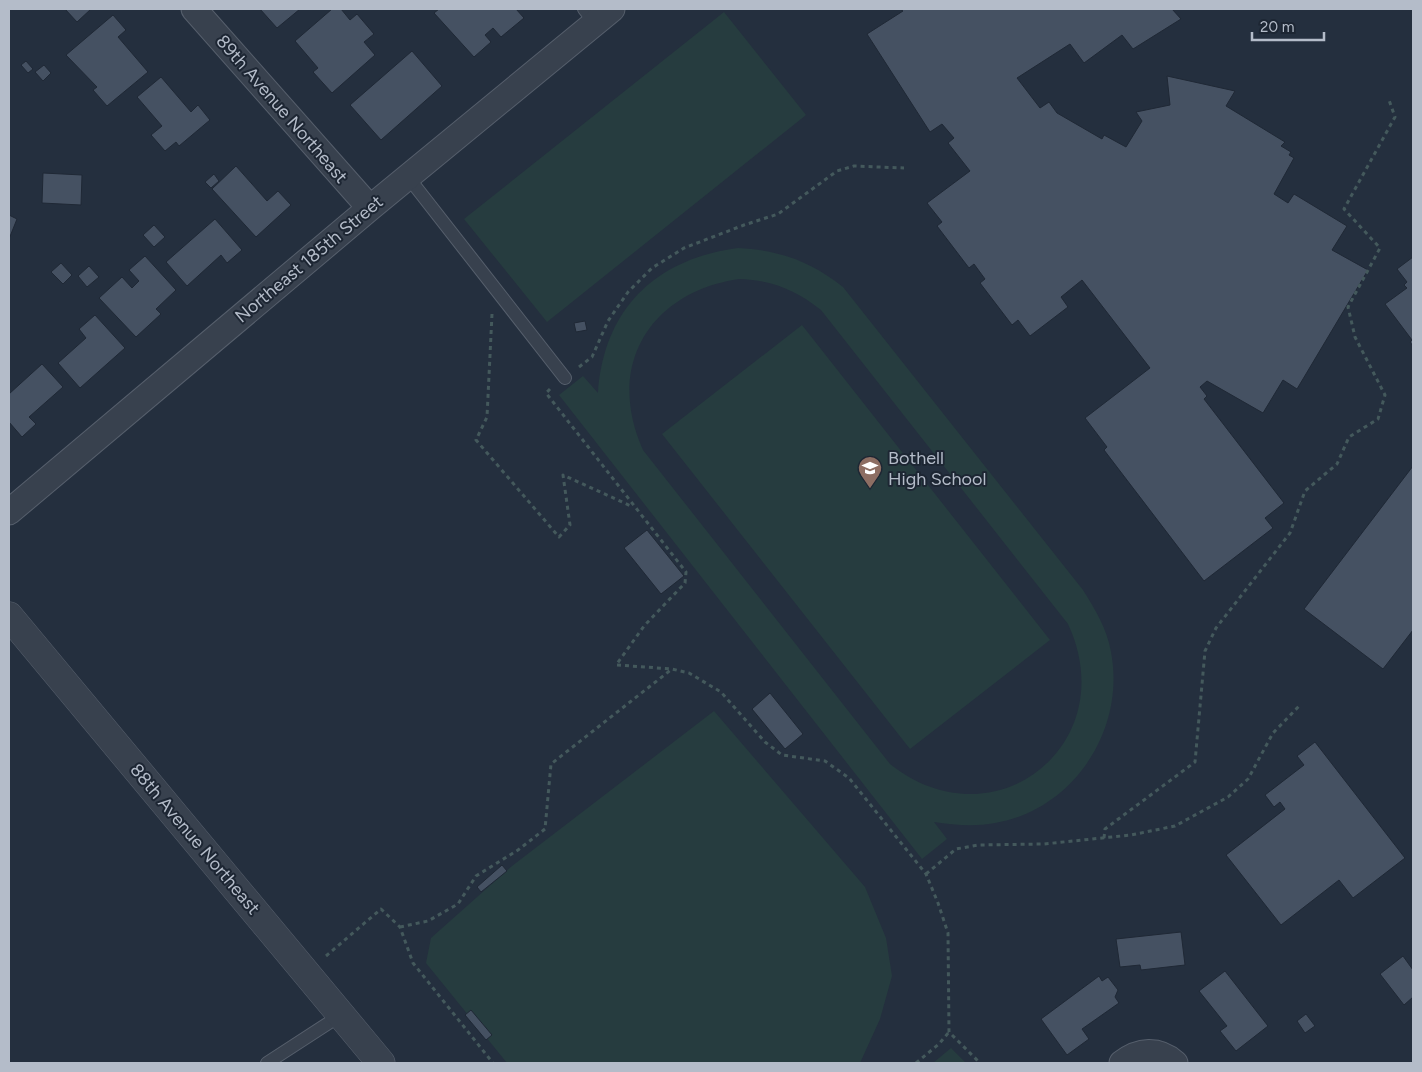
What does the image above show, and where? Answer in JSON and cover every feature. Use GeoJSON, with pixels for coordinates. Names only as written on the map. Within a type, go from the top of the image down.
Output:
{"type":"FeatureCollection","features":[{"type":"Feature","properties":{"kind":"street","name":"89th Avenue Northeast"},"geometry":{"type":"LineString","coordinates":[[194,9],[370,208]]}},
{"type":"Feature","properties":{"kind":"street","name":"Northeast 185th Street"},"geometry":{"type":"LineString","coordinates":[[9,512],[408,177],[597,13]]}},
{"type":"Feature","properties":{"kind":"street","name":"88th Avenue Northeast"},"geometry":{"type":"LineString","coordinates":[[9,616],[381,1063]]}},
{"type":"Feature","properties":{"kind":"street"},"geometry":{"type":"LineString","coordinates":[[1122,1063],[1131,1056],[1142,1052],[1154,1052],[1165,1055],[1175,1063]]}},
{"type":"Feature","properties":{"kind":"lane"},"geometry":{"type":"LineString","coordinates":[[408,177],[565,378]]}},
{"type":"Feature","properties":{"kind":"lane"},"geometry":{"type":"LineString","coordinates":[[267,1063],[341,1015]]}},
{"type":"Feature","properties":{"kind":"path"},"geometry":{"type":"LineString","coordinates":[[1104,838],[1106,829],[1195,762],[1205,651],[1216,628],[1290,534],[1306,491],[1337,464],[1349,437],[1378,419],[1385,395],[1355,337],[1348,307],[1380,248],[1344,209],[1394,117],[1389,100]]}},
{"type":"Feature","properties":{"kind":"path"},"geometry":{"type":"LineString","coordinates":[[904,168],[854,166],[837,171],[778,214],[744,224],[684,248],[652,268],[628,292],[608,321],[592,357],[546,393],[632,506],[686,572],[685,583],[644,626],[616,665],[672,669],[689,673],[721,692],[765,742],[782,755],[825,762],[850,778],[926,874],[948,933],[949,1032],[939,1044],[916,1063]]}},
{"type":"Feature","properties":{"kind":"path"},"geometry":{"type":"LineString","coordinates":[[494,286],[487,417],[476,440],[559,537],[570,525],[563,475],[632,506]]}},
{"type":"Feature","properties":{"kind":"path"},"geometry":{"type":"LineString","coordinates":[[400,927],[428,921],[458,904],[476,876],[518,850],[545,829],[551,764],[672,669]]}},
{"type":"Feature","properties":{"kind":"path"},"geometry":{"type":"LineString","coordinates":[[926,874],[956,850],[970,846],[1044,844],[1131,835],[1175,826],[1228,797],[1248,779],[1273,733],[1301,704]]}},
{"type":"Feature","properties":{"kind":"path"},"geometry":{"type":"LineString","coordinates":[[308,975],[329,952],[381,909],[400,927],[413,963],[493,1063]]}},
{"type":"Feature","properties":{"kind":"path"},"geometry":{"type":"LineString","coordinates":[[949,1032],[980,1063]]}},
{"type":"Feature","properties":{"kind":"green space"},"geometry":{"type":"Polygon","coordinates":[[[724,12],[806,115],[547,322],[464,219],[724,12]]]}},
{"type":"Feature","properties":{"kind":"green space"},"geometry":{"type":"Polygon","coordinates":[[[738,248],[781,254],[818,270],[843,287],[1083,590],[1104,627],[1111,652],[1114,681],[1110,710],[1101,737],[1088,762],[1070,784],[1048,802],[1023,815],[995,823],[964,825],[934,822],[947,839],[922,859],[559,395],[583,376],[598,393],[602,363],[611,336],[623,313],[639,293],[659,277],[682,263],[708,254],[738,248]],[[739,279],[708,287],[681,299],[659,317],[643,338],[633,362],[629,390],[633,419],[643,450],[890,764],[930,787],[970,794],[1007,788],[1039,770],[1064,743],[1078,708],[1081,668],[1068,624],[821,310],[783,287],[739,279]]]}},
{"type":"Feature","properties":{"kind":"green space"},"geometry":{"type":"Polygon","coordinates":[[[802,325],[1050,640],[910,749],[662,434],[802,325]]]}},
{"type":"Feature","properties":{"kind":"green space"},"geometry":{"type":"Polygon","coordinates":[[[714,711],[865,887],[886,938],[892,976],[880,1019],[860,1063],[507,1063],[426,963],[431,938],[512,866],[714,711]]]}},
{"type":"Feature","properties":{"kind":"green space"},"geometry":{"type":"Polygon","coordinates":[[[951,1048],[966,1063],[933,1063],[951,1048]]]}},
{"type":"Feature","properties":{"kind":"building"},"geometry":{"type":"Polygon","coordinates":[[[65,9],[91,9],[77,22],[65,9]]]}},
{"type":"Feature","properties":{"kind":"building"},"geometry":{"type":"Polygon","coordinates":[[[260,9],[300,9],[277,28],[260,9]]]}},
{"type":"Feature","properties":{"kind":"building"},"geometry":{"type":"Polygon","coordinates":[[[332,9],[341,9],[350,20],[357,14],[374,34],[364,42],[375,55],[332,93],[313,72],[318,68],[295,41],[332,9]]]}},
{"type":"Feature","properties":{"kind":"building"},"geometry":{"type":"Polygon","coordinates":[[[439,9],[516,9],[524,18],[501,37],[493,28],[485,35],[491,42],[474,57],[434,13],[439,9]]]}},
{"type":"Feature","properties":{"kind":"building"},"geometry":{"type":"Polygon","coordinates":[[[900,9],[1172,9],[1181,19],[1133,49],[1122,35],[1084,63],[1070,44],[1017,78],[1040,108],[1049,102],[1057,113],[1102,139],[1104,135],[1126,147],[1142,121],[1136,112],[1170,105],[1167,76],[1235,91],[1226,106],[1285,142],[1281,146],[1291,152],[1289,155],[1294,158],[1274,194],[1288,203],[1294,194],[1347,226],[1332,250],[1368,270],[1297,389],[1283,380],[1263,413],[1207,381],[1200,387],[1207,396],[1204,399],[1284,503],[1265,518],[1273,528],[1204,581],[1104,450],[1107,447],[1085,418],[1150,368],[1082,280],[1061,297],[1068,307],[1030,336],[1018,320],[1012,325],[980,283],[985,279],[974,264],[969,268],[937,226],[942,222],[927,203],[970,171],[948,143],[954,138],[942,124],[930,132],[867,34],[903,11],[900,9]]]}},
{"type":"Feature","properties":{"kind":"building"},"geometry":{"type":"Polygon","coordinates":[[[113,15],[126,30],[118,37],[148,72],[107,106],[93,90],[97,87],[66,55],[113,15]]]}},
{"type":"Feature","properties":{"kind":"building"},"geometry":{"type":"Polygon","coordinates":[[[412,51],[442,86],[381,140],[350,105],[412,51]]]}},
{"type":"Feature","properties":{"kind":"building"},"geometry":{"type":"Polygon","coordinates":[[[26,61],[33,69],[28,73],[21,65],[26,61]]]}},
{"type":"Feature","properties":{"kind":"building"},"geometry":{"type":"Polygon","coordinates":[[[44,65],[51,73],[43,81],[35,72],[44,65]]]}},
{"type":"Feature","properties":{"kind":"building"},"geometry":{"type":"Polygon","coordinates":[[[161,77],[191,112],[198,105],[210,120],[179,146],[176,142],[165,151],[151,135],[162,126],[137,97],[161,77]]]}},
{"type":"Feature","properties":{"kind":"building"},"geometry":{"type":"Polygon","coordinates":[[[236,166],[267,201],[278,191],[291,205],[256,237],[212,189],[236,166]]]}},
{"type":"Feature","properties":{"kind":"building"},"geometry":{"type":"Polygon","coordinates":[[[43,173],[82,175],[81,205],[42,203],[43,173]]]}},
{"type":"Feature","properties":{"kind":"building"},"geometry":{"type":"Polygon","coordinates":[[[214,174],[219,181],[211,188],[205,182],[214,174]]]}},
{"type":"Feature","properties":{"kind":"building"},"geometry":{"type":"Polygon","coordinates":[[[9,215],[17,219],[9,239],[9,215]]]}},
{"type":"Feature","properties":{"kind":"building"},"geometry":{"type":"Polygon","coordinates":[[[215,219],[242,250],[227,263],[221,255],[187,286],[166,262],[215,219]]]}},
{"type":"Feature","properties":{"kind":"building"},"geometry":{"type":"Polygon","coordinates":[[[154,225],[165,237],[154,247],[143,235],[154,225]]]}},
{"type":"Feature","properties":{"kind":"building"},"geometry":{"type":"Polygon","coordinates":[[[145,256],[176,290],[156,309],[161,314],[136,337],[99,298],[122,277],[132,288],[139,281],[129,270],[145,256]]]}},
{"type":"Feature","properties":{"kind":"building"},"geometry":{"type":"Polygon","coordinates":[[[1413,257],[1413,346],[1410,342],[1412,340],[1385,304],[1407,288],[1404,285],[1407,282],[1397,269],[1413,257]]]}},
{"type":"Feature","properties":{"kind":"building"},"geometry":{"type":"Polygon","coordinates":[[[61,263],[72,275],[63,284],[51,272],[61,263]]]}},
{"type":"Feature","properties":{"kind":"building"},"geometry":{"type":"Polygon","coordinates":[[[89,266],[99,277],[87,287],[78,276],[89,266]]]}},
{"type":"Feature","properties":{"kind":"building"},"geometry":{"type":"Polygon","coordinates":[[[95,315],[125,348],[80,388],[58,363],[86,338],[79,329],[95,315]]]}},
{"type":"Feature","properties":{"kind":"building"},"geometry":{"type":"Polygon","coordinates":[[[585,321],[587,330],[576,332],[574,323],[585,321]]]}},
{"type":"Feature","properties":{"kind":"building"},"geometry":{"type":"Polygon","coordinates":[[[42,364],[63,387],[29,417],[36,424],[22,437],[9,422],[9,394],[42,364]]]}},
{"type":"Feature","properties":{"kind":"building"},"geometry":{"type":"Polygon","coordinates":[[[1413,466],[1413,630],[1383,669],[1304,609],[1413,466]]]}},
{"type":"Feature","properties":{"kind":"building"},"geometry":{"type":"Polygon","coordinates":[[[647,530],[684,576],[661,594],[624,548],[647,530]]]}},
{"type":"Feature","properties":{"kind":"building"},"geometry":{"type":"Polygon","coordinates":[[[770,693],[803,734],[785,749],[752,709],[770,693]]]}},
{"type":"Feature","properties":{"kind":"building"},"geometry":{"type":"Polygon","coordinates":[[[1315,742],[1405,858],[1353,898],[1339,880],[1281,925],[1226,855],[1285,809],[1280,802],[1274,807],[1265,795],[1304,765],[1297,756],[1315,742]]]}},
{"type":"Feature","properties":{"kind":"building"},"geometry":{"type":"Polygon","coordinates":[[[502,865],[507,871],[481,892],[477,887],[502,865]]]}},
{"type":"Feature","properties":{"kind":"building"},"geometry":{"type":"Polygon","coordinates":[[[1181,932],[1185,965],[1141,970],[1140,965],[1120,967],[1116,939],[1181,932]]]}},
{"type":"Feature","properties":{"kind":"building"},"geometry":{"type":"Polygon","coordinates":[[[1403,956],[1413,970],[1413,997],[1404,1005],[1380,974],[1403,956]]]}},
{"type":"Feature","properties":{"kind":"building"},"geometry":{"type":"Polygon","coordinates":[[[1225,971],[1268,1026],[1236,1051],[1220,1031],[1227,1026],[1199,991],[1225,971]]]}},
{"type":"Feature","properties":{"kind":"building"},"geometry":{"type":"Polygon","coordinates":[[[1099,976],[1102,981],[1108,977],[1118,990],[1115,997],[1119,1003],[1082,1029],[1089,1039],[1067,1055],[1041,1019],[1099,976]]]}},
{"type":"Feature","properties":{"kind":"building"},"geometry":{"type":"Polygon","coordinates":[[[471,1010],[492,1035],[486,1040],[465,1015],[471,1010]]]}},
{"type":"Feature","properties":{"kind":"building"},"geometry":{"type":"Polygon","coordinates":[[[1306,1014],[1315,1026],[1305,1033],[1297,1021],[1306,1014]]]}},
{"type":"Feature","properties":{"kind":"place","name":"Bothell High School"},"geometry":{"type":"Point","coordinates":[870,489]}}]}
